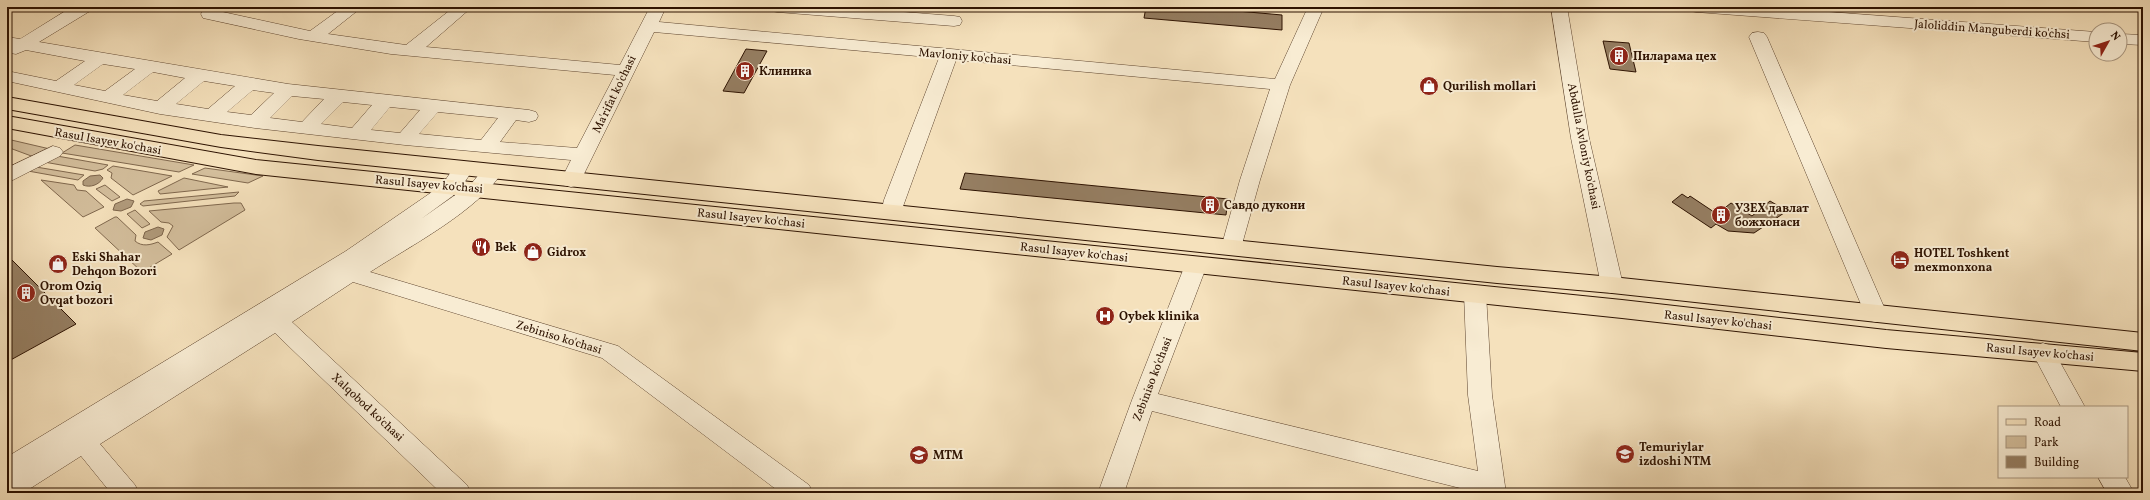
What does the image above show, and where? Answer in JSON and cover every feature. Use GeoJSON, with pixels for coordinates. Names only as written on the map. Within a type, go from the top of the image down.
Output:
{"type":"FeatureCollection","features":[{"type":"Feature","properties":{"kind":"main road","name":"Rasul Isayev ko'chasi"},"geometry":{"type":"LineString","coordinates":[[7,103],[235,143],[571,180],[1232,248],[1612,285],[2143,342]]}},
{"type":"Feature","properties":{"kind":"main road","name":"Rasul Isayev ko'chasi"},"geometry":{"type":"LineString","coordinates":[[7,122],[86,138],[256,167],[1475,294],[1886,339],[2143,362]]}},
{"type":"Feature","properties":{"kind":"main road"},"geometry":{"type":"LineString","coordinates":[[1876,314],[1886,339]]}},
{"type":"Feature","properties":{"kind":"street"},"geometry":{"type":"LineString","coordinates":[[7,54],[15,44],[84,7]]}},
{"type":"Feature","properties":{"kind":"street"},"geometry":{"type":"LineString","coordinates":[[314,36],[354,7]]}},
{"type":"Feature","properties":{"kind":"street"},"geometry":{"type":"LineString","coordinates":[[410,51],[464,7]]}},
{"type":"Feature","properties":{"kind":"street","name":"Ma'rifat ko'chasi"},"geometry":{"type":"LineString","coordinates":[[571,180],[658,7]]}},
{"type":"Feature","properties":{"kind":"street"},"geometry":{"type":"LineString","coordinates":[[777,7],[954,21]]}},
{"type":"Feature","properties":{"kind":"street"},"geometry":{"type":"LineString","coordinates":[[1232,248],[1250,180],[1281,85],[1316,7]]}},
{"type":"Feature","properties":{"kind":"street","name":"Abdulla Avloniy ko'chasi"},"geometry":{"type":"LineString","coordinates":[[1559,7],[1580,138],[1612,285]]}},
{"type":"Feature","properties":{"kind":"street","name":"Jaloliddin Manguberdi ko'chsi"},"geometry":{"type":"LineString","coordinates":[[1696,7],[2088,36]]}},
{"type":"Feature","properties":{"kind":"street"},"geometry":{"type":"LineString","coordinates":[[209,14],[314,36],[410,51],[626,70]]}},
{"type":"Feature","properties":{"kind":"street","name":"Mavloniy ko'chasi"},"geometry":{"type":"LineString","coordinates":[[648,26],[1281,85]]}},
{"type":"Feature","properties":{"kind":"street"},"geometry":{"type":"LineString","coordinates":[[1758,37],[1876,314]]}},
{"type":"Feature","properties":{"kind":"street"},"geometry":{"type":"LineString","coordinates":[[2128,39],[2143,40]]}},
{"type":"Feature","properties":{"kind":"street"},"geometry":{"type":"LineString","coordinates":[[15,44],[288,90],[384,102],[520,115],[487,146]]}},
{"type":"Feature","properties":{"kind":"street"},"geometry":{"type":"LineString","coordinates":[[892,212],[894,200],[949,55]]}},
{"type":"Feature","properties":{"kind":"street"},"geometry":{"type":"LineString","coordinates":[[59,88],[100,58]]}},
{"type":"Feature","properties":{"kind":"street"},"geometry":{"type":"LineString","coordinates":[[107,98],[149,67]]}},
{"type":"Feature","properties":{"kind":"street"},"geometry":{"type":"LineString","coordinates":[[160,108],[200,75]]}},
{"type":"Feature","properties":{"kind":"street"},"geometry":{"type":"LineString","coordinates":[[7,76],[160,108],[255,122],[357,134],[584,155]]}},
{"type":"Feature","properties":{"kind":"street"},"geometry":{"type":"LineString","coordinates":[[212,115],[249,84]]}},
{"type":"Feature","properties":{"kind":"street"},"geometry":{"type":"LineString","coordinates":[[255,122],[288,90]]}},
{"type":"Feature","properties":{"kind":"street"},"geometry":{"type":"LineString","coordinates":[[307,128],[338,96]]}},
{"type":"Feature","properties":{"kind":"street"},"geometry":{"type":"LineString","coordinates":[[357,134],[384,102]]}},
{"type":"Feature","properties":{"kind":"street"},"geometry":{"type":"LineString","coordinates":[[406,138],[432,107]]}},
{"type":"Feature","properties":{"kind":"street"},"geometry":{"type":"LineString","coordinates":[[7,176],[53,152]]}},
{"type":"Feature","properties":{"kind":"street"},"geometry":{"type":"LineString","coordinates":[[7,490],[277,321],[344,273],[451,187],[464,168]]}},
{"type":"Feature","properties":{"kind":"street"},"geometry":{"type":"LineString","coordinates":[[7,470],[452,209],[478,189],[493,171]]}},
{"type":"Feature","properties":{"kind":"street","name":"Zebiniso ko'chasi"},"geometry":{"type":"LineString","coordinates":[[1113,492],[1144,400],[1196,265]]}},
{"type":"Feature","properties":{"kind":"street","name":"Zebiniso ko'chasi"},"geometry":{"type":"LineString","coordinates":[[344,273],[610,352],[800,493]]}},
{"type":"Feature","properties":{"kind":"street"},"geometry":{"type":"LineString","coordinates":[[1144,400],[1493,489],[1480,395],[1475,294]]}},
{"type":"Feature","properties":{"kind":"street","name":"Xalqobod ko'chasi"},"geometry":{"type":"LineString","coordinates":[[277,321],[458,493]]}},
{"type":"Feature","properties":{"kind":"street"},"geometry":{"type":"LineString","coordinates":[[2043,352],[2072,406]]}},
{"type":"Feature","properties":{"kind":"street"},"geometry":{"type":"LineString","coordinates":[[84,442],[126,493]]}},
{"type":"Feature","properties":{"kind":"street"},"geometry":{"type":"LineString","coordinates":[[2112,478],[2121,493]]}},
{"type":"Feature","properties":{"kind":"green space"},"geometry":{"type":"Polygon","coordinates":[[[7,139],[50,149],[34,157],[7,147],[7,139]]]}},
{"type":"Feature","properties":{"kind":"green space"},"geometry":{"type":"Polygon","coordinates":[[[75,145],[194,165],[179,172],[62,153],[75,145]]]}},
{"type":"Feature","properties":{"kind":"green space"},"geometry":{"type":"Polygon","coordinates":[[[57,156],[108,165],[103,169],[95,171],[44,162],[57,156]]]}},
{"type":"Feature","properties":{"kind":"green space"},"geometry":{"type":"Polygon","coordinates":[[[113,166],[172,176],[133,195],[111,178],[112,173],[107,170],[113,166]]]}},
{"type":"Feature","properties":{"kind":"green space"},"geometry":{"type":"Polygon","coordinates":[[[36,167],[84,175],[78,180],[28,171],[36,167]]]}},
{"type":"Feature","properties":{"kind":"green space"},"geometry":{"type":"Polygon","coordinates":[[[205,168],[263,176],[248,183],[192,174],[205,168]]]}},
{"type":"Feature","properties":{"kind":"green space"},"geometry":{"type":"Polygon","coordinates":[[[184,178],[228,187],[160,194],[158,191],[184,178]]]}},
{"type":"Feature","properties":{"kind":"green space"},"geometry":{"type":"Polygon","coordinates":[[[41,180],[74,185],[77,190],[86,191],[104,207],[83,217],[41,180]]]}},
{"type":"Feature","properties":{"kind":"green space"},"geometry":{"type":"Polygon","coordinates":[[[105,185],[120,197],[112,201],[96,189],[105,185]]]}},
{"type":"Feature","properties":{"kind":"green space"},"geometry":{"type":"Polygon","coordinates":[[[239,192],[235,196],[143,206],[140,204],[144,201],[239,192]]]}},
{"type":"Feature","properties":{"kind":"green space"},"geometry":{"type":"Polygon","coordinates":[[[241,203],[245,210],[179,250],[167,237],[173,226],[169,223],[161,222],[149,211],[241,203]]]}},
{"type":"Feature","properties":{"kind":"green space"},"geometry":{"type":"Polygon","coordinates":[[[135,210],[150,224],[142,228],[127,214],[135,210]]]}},
{"type":"Feature","properties":{"kind":"green space"},"geometry":{"type":"Polygon","coordinates":[[[117,217],[136,235],[135,241],[138,243],[146,245],[158,242],[172,254],[142,272],[95,228],[117,217]]]}},
{"type":"Feature","properties":{"kind":"shaded area"},"geometry":{"type":"Polygon","coordinates":[[[100,175],[103,178],[97,184],[91,186],[83,185],[83,181],[90,176],[100,175]]]}},
{"type":"Feature","properties":{"kind":"shaded area"},"geometry":{"type":"Polygon","coordinates":[[[127,199],[134,201],[131,207],[121,211],[113,210],[115,204],[127,199]]]}},
{"type":"Feature","properties":{"kind":"shaded area"},"geometry":{"type":"Polygon","coordinates":[[[158,227],[164,229],[162,235],[151,240],[143,238],[145,232],[158,227]]]}},
{"type":"Feature","properties":{"kind":"building"},"geometry":{"type":"Polygon","coordinates":[[[1146,7],[1192,7],[1282,15],[1282,30],[1144,18],[1146,7]]]}},
{"type":"Feature","properties":{"kind":"building","name":"Пиларама цех"},"geometry":{"type":"Polygon","coordinates":[[[1603,41],[1629,43],[1636,72],[1610,69],[1603,41]]]}},
{"type":"Feature","properties":{"kind":"building","name":"Клиника"},"geometry":{"type":"Polygon","coordinates":[[[746,49],[767,51],[744,93],[723,91],[746,49]]]}},
{"type":"Feature","properties":{"kind":"building"},"geometry":{"type":"Polygon","coordinates":[[[965,173],[1228,199],[1226,215],[960,189],[965,173]]]}},
{"type":"Feature","properties":{"kind":"building","name":"УЗЕХ давлат божхонаси"},"geometry":{"type":"Polygon","coordinates":[[[1682,194],[1688,198],[1690,196],[1717,214],[1731,203],[1752,216],[1770,201],[1787,211],[1754,233],[1728,231],[1716,224],[1711,228],[1672,202],[1682,194]]]}},
{"type":"Feature","properties":{"kind":"building","name":"Orom Oziq Ovqat bozori"},"geometry":{"type":"Polygon","coordinates":[[[7,255],[76,324],[7,362],[7,255]]]}},
{"type":"Feature","properties":{"kind":"place","name":"Пиларама цех"},"geometry":{"type":"Point","coordinates":[1619,56]}},
{"type":"Feature","properties":{"kind":"place","name":"Клиника"},"geometry":{"type":"Point","coordinates":[745,71]}},
{"type":"Feature","properties":{"kind":"place","name":"Qurilish mollari"},"geometry":{"type":"Point","coordinates":[1429,86]}},
{"type":"Feature","properties":{"kind":"place","name":"Савдо дукони"},"geometry":{"type":"Point","coordinates":[1210,205]}},
{"type":"Feature","properties":{"kind":"place","name":"УЗЕХ давлат божхонаси"},"geometry":{"type":"Point","coordinates":[1721,215]}},
{"type":"Feature","properties":{"kind":"place","name":"Bek"},"geometry":{"type":"Point","coordinates":[481,247]}},
{"type":"Feature","properties":{"kind":"place","name":"Gidrox"},"geometry":{"type":"Point","coordinates":[533,252]}},
{"type":"Feature","properties":{"kind":"place","name":"HOTEL Toshkent mexmonxona"},"geometry":{"type":"Point","coordinates":[1900,260]}},
{"type":"Feature","properties":{"kind":"place","name":"Eski Shahar Dehqon Bozori"},"geometry":{"type":"Point","coordinates":[58,264]}},
{"type":"Feature","properties":{"kind":"place","name":"Orom Oziq Ovqat bozori"},"geometry":{"type":"Point","coordinates":[26,293]}},
{"type":"Feature","properties":{"kind":"place","name":"Oybek klinika"},"geometry":{"type":"Point","coordinates":[1105,316]}},
{"type":"Feature","properties":{"kind":"place","name":"Temuriylar izdoshi NTM"},"geometry":{"type":"Point","coordinates":[1625,454]}},
{"type":"Feature","properties":{"kind":"place","name":"MTM"},"geometry":{"type":"Point","coordinates":[919,455]}}]}
